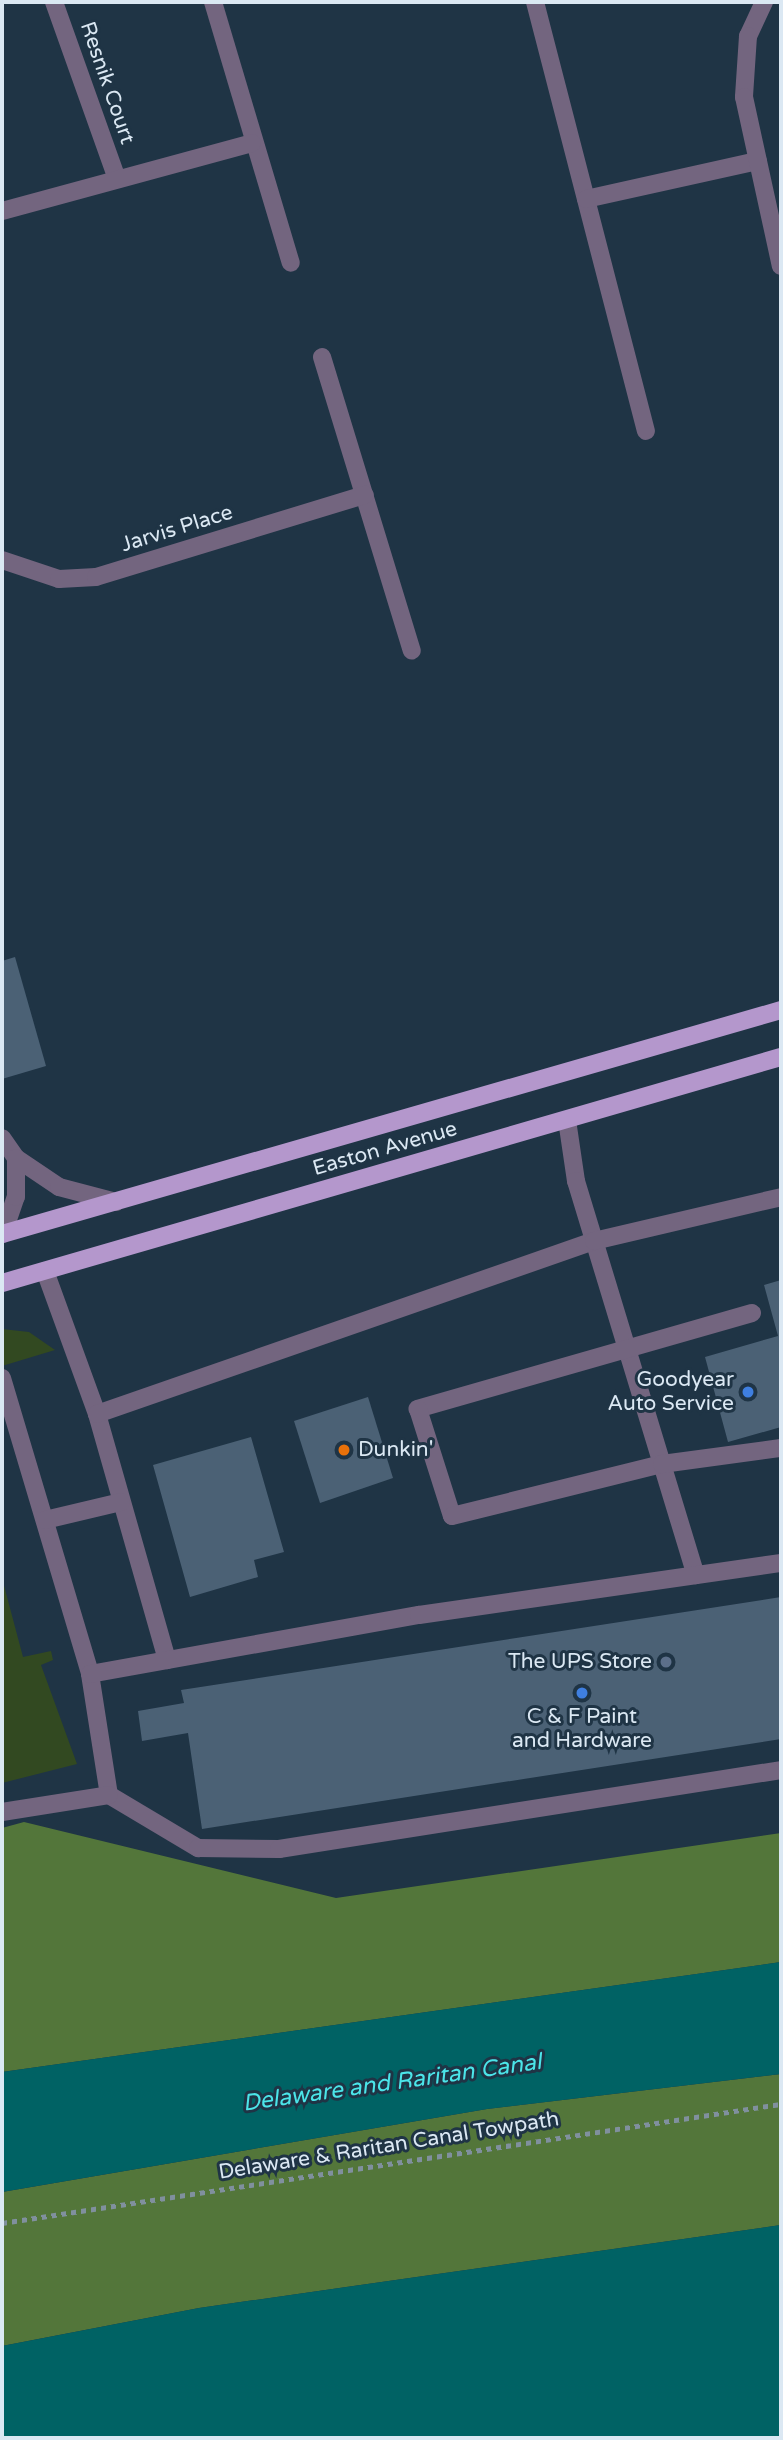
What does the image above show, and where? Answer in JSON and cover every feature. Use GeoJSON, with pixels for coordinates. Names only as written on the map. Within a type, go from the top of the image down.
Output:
{"type":"FeatureCollection","features":[{"type":"Feature","properties":{"kind":"main road","name":"Easton Avenue"},"geometry":{"type":"LineString","coordinates":[[2,1234],[781,1010]]}},
{"type":"Feature","properties":{"kind":"main road","name":"Easton Avenue"},"geometry":{"type":"LineString","coordinates":[[2,1283],[781,1057]]}},
{"type":"Feature","properties":{"kind":"street","name":"Resnik Court"},"geometry":{"type":"LineString","coordinates":[[54,2],[117,179]]}},
{"type":"Feature","properties":{"kind":"street"},"geometry":{"type":"LineString","coordinates":[[213,2],[252,143],[291,262]]}},
{"type":"Feature","properties":{"kind":"street"},"geometry":{"type":"LineString","coordinates":[[535,2],[646,431]]}},
{"type":"Feature","properties":{"kind":"street"},"geometry":{"type":"LineString","coordinates":[[764,2],[748,36],[744,97],[781,266]]}},
{"type":"Feature","properties":{"kind":"street","name":"Resnik Court"},"geometry":{"type":"LineString","coordinates":[[2,211],[252,143]]}},
{"type":"Feature","properties":{"kind":"street"},"geometry":{"type":"LineString","coordinates":[[586,199],[758,161]]}},
{"type":"Feature","properties":{"kind":"street"},"geometry":{"type":"LineString","coordinates":[[322,357],[412,651]]}},
{"type":"Feature","properties":{"kind":"street","name":"Jarvis Place"},"geometry":{"type":"LineString","coordinates":[[2,560],[59,579],[96,577],[365,495]]}},
{"type":"Feature","properties":{"kind":"street"},"geometry":{"type":"LineString","coordinates":[[567,1120],[594,1241],[696,1575]]}},
{"type":"Feature","properties":{"kind":"street"},"geometry":{"type":"LineString","coordinates":[[2,1138],[16,1158],[59,1187],[116,1202]]}},
{"type":"Feature","properties":{"kind":"street"},"geometry":{"type":"LineString","coordinates":[[2,1234],[16,1197],[16,1158]]}},
{"type":"Feature","properties":{"kind":"street"},"geometry":{"type":"LineString","coordinates":[[97,1414],[594,1241],[781,1197]]}},
{"type":"Feature","properties":{"kind":"street"},"geometry":{"type":"LineString","coordinates":[[45,1271],[97,1414],[167,1660]]}},
{"type":"Feature","properties":{"kind":"street"},"geometry":{"type":"LineString","coordinates":[[752,1313],[418,1409],[452,1516],[662,1464],[781,1448]]}},
{"type":"Feature","properties":{"kind":"street"},"geometry":{"type":"LineString","coordinates":[[2,1378],[90,1674],[109,1795]]}},
{"type":"Feature","properties":{"kind":"street"},"geometry":{"type":"LineString","coordinates":[[45,1520],[121,1502]]}},
{"type":"Feature","properties":{"kind":"street"},"geometry":{"type":"LineString","coordinates":[[90,1674],[781,1563]]}},
{"type":"Feature","properties":{"kind":"street"},"geometry":{"type":"LineString","coordinates":[[2,1812],[109,1795],[198,1848],[279,1849],[781,1769]]}},
{"type":"Feature","properties":{"kind":"path","name":"Delaware & Raritan Canal Towpath"},"geometry":{"type":"LineString","coordinates":[[2,2223],[781,2104]]}},
{"type":"Feature","properties":{"kind":"shaded area"},"geometry":{"type":"Polygon","coordinates":[[[2,1329],[29,1332],[55,1350],[2,1366],[2,1329]]]}},
{"type":"Feature","properties":{"kind":"shaded area"},"geometry":{"type":"Polygon","coordinates":[[[2,1578],[23,1657],[51,1651],[53,1660],[41,1665],[77,1764],[2,1783],[2,1578]]]}},
{"type":"Feature","properties":{"kind":"shaded area"},"geometry":{"type":"Polygon","coordinates":[[[24,1822],[336,1898],[781,1833],[781,1962],[2,2072],[2,1828],[24,1822]]]}},
{"type":"Feature","properties":{"kind":"shaded area"},"geometry":{"type":"Polygon","coordinates":[[[781,2074],[781,2225],[199,2308],[2,2346],[2,2192],[487,2109],[781,2074]]]}},
{"type":"Feature","properties":{"kind":"water","name":"Delaware and Raritan Canal"},"geometry":{"type":"Polygon","coordinates":[[[781,1962],[781,2074],[487,2109],[2,2192],[2,2072],[781,1962]]]}},
{"type":"Feature","properties":{"kind":"water"},"geometry":{"type":"Polygon","coordinates":[[[781,2225],[781,2438],[2,2438],[2,2346],[199,2308],[781,2225]]]}},
{"type":"Feature","properties":{"kind":"building"},"geometry":{"type":"Polygon","coordinates":[[[15,957],[46,1066],[2,1079],[2,961],[15,957]]]}},
{"type":"Feature","properties":{"kind":"building","name":"Goodyear Auto Service"},"geometry":{"type":"Polygon","coordinates":[[[781,1280],[781,1427],[728,1442],[705,1357],[778,1336],[764,1285],[781,1280]]]}},
{"type":"Feature","properties":{"kind":"building","name":"Dunkin'"},"geometry":{"type":"Polygon","coordinates":[[[368,1397],[393,1478],[320,1503],[294,1421],[368,1397]]]}},
{"type":"Feature","properties":{"kind":"building"},"geometry":{"type":"Polygon","coordinates":[[[251,1437],[284,1552],[254,1560],[258,1577],[190,1597],[153,1465],[251,1437]]]}},
{"type":"Feature","properties":{"kind":"building"},"geometry":{"type":"Polygon","coordinates":[[[781,1597],[781,1739],[202,1829],[188,1733],[142,1741],[138,1711],[184,1703],[181,1690],[781,1597]]]}},
{"type":"Feature","properties":{"kind":"place","name":"Goodyear Auto Service"},"geometry":{"type":"Point","coordinates":[748,1392]}},
{"type":"Feature","properties":{"kind":"place","name":"Dunkin'"},"geometry":{"type":"Point","coordinates":[344,1450]}},
{"type":"Feature","properties":{"kind":"place","name":"The UPS Store"},"geometry":{"type":"Point","coordinates":[666,1662]}},
{"type":"Feature","properties":{"kind":"place","name":"C & F Paint and Hardware"},"geometry":{"type":"Point","coordinates":[582,1693]}}]}
